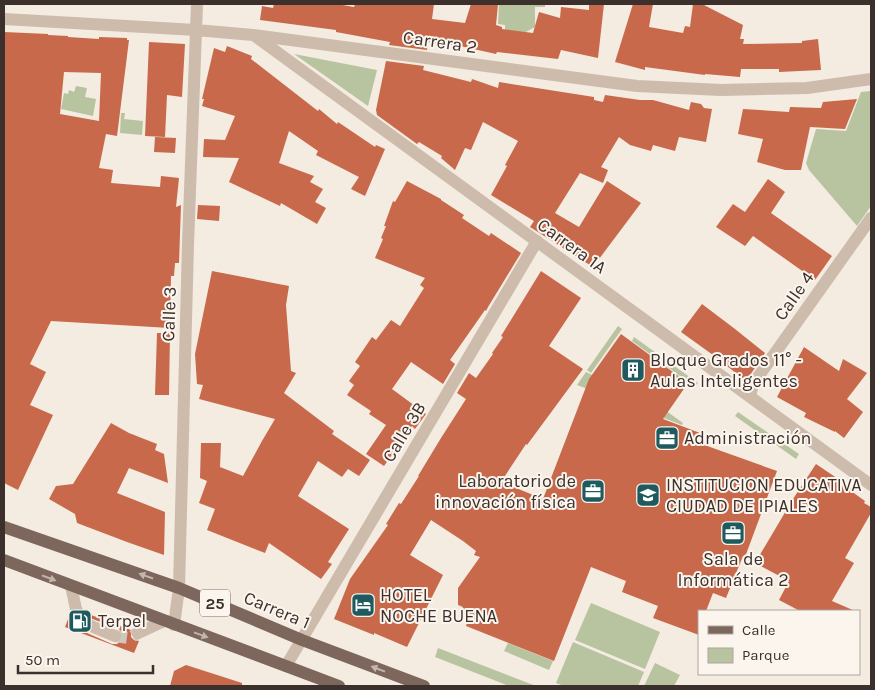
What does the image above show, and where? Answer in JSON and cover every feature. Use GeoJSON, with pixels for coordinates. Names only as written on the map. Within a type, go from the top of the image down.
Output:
{"type":"FeatureCollection","features":[{"type":"Feature","properties":{"kind":"main road","name":"Carrera 1"},"geometry":{"type":"LineString","coordinates":[[4,527],[179,588],[302,640],[424,686]]}},
{"type":"Feature","properties":{"kind":"main road","name":"25"},"geometry":{"type":"LineString","coordinates":[[4,560],[339,686]]}},
{"type":"Feature","properties":{"kind":"street","name":"Calle 3"},"geometry":{"type":"LineString","coordinates":[[169,623],[179,588],[188,244],[197,4]]}},
{"type":"Feature","properties":{"kind":"street","name":"Carrera 2"},"geometry":{"type":"LineString","coordinates":[[4,19],[253,35],[637,86],[721,90],[807,88],[871,79]]}},
{"type":"Feature","properties":{"kind":"street","name":"Carrera 1A"},"geometry":{"type":"LineString","coordinates":[[253,35],[871,485]]}},
{"type":"Feature","properties":{"kind":"street","name":"Calle 4"},"geometry":{"type":"LineString","coordinates":[[750,397],[753,384],[871,218]]}},
{"type":"Feature","properties":{"kind":"street","name":"Calle 3B"},"geometry":{"type":"LineString","coordinates":[[286,666],[536,241]]}},
{"type":"Feature","properties":{"kind":"street"},"geometry":{"type":"LineString","coordinates":[[71,586],[76,610]]}},
{"type":"Feature","properties":{"kind":"street"},"geometry":{"type":"LineString","coordinates":[[138,633],[169,623]]}},
{"type":"Feature","properties":{"kind":"street"},"geometry":{"type":"LineString","coordinates":[[91,626],[115,636]]}},
{"type":"Feature","properties":{"kind":"green space"},"geometry":{"type":"Polygon","coordinates":[[[499,4],[545,4],[545,7],[535,7],[535,27],[524,33],[505,31],[505,25],[498,24],[499,4]]]}},
{"type":"Feature","properties":{"kind":"green space"},"geometry":{"type":"Polygon","coordinates":[[[294,54],[377,70],[368,106],[294,54]]]}},
{"type":"Feature","properties":{"kind":"green space"},"geometry":{"type":"Polygon","coordinates":[[[76,86],[87,88],[85,97],[96,99],[93,116],[61,109],[64,93],[68,94],[69,90],[74,92],[76,86]]]}},
{"type":"Feature","properties":{"kind":"green space"},"geometry":{"type":"Polygon","coordinates":[[[871,91],[871,206],[857,226],[809,170],[806,163],[816,129],[846,131],[861,92],[871,91]]]}},
{"type":"Feature","properties":{"kind":"green space"},"geometry":{"type":"Polygon","coordinates":[[[121,113],[125,113],[124,119],[143,121],[142,135],[120,133],[121,113]]]}},
{"type":"Feature","properties":{"kind":"green space"},"geometry":{"type":"Polygon","coordinates":[[[618,326],[622,329],[591,373],[587,370],[618,326]]]}},
{"type":"Feature","properties":{"kind":"green space"},"geometry":{"type":"Polygon","coordinates":[[[634,337],[698,383],[695,387],[632,341],[634,337]]]}},
{"type":"Feature","properties":{"kind":"green space"},"geometry":{"type":"Polygon","coordinates":[[[586,372],[662,408],[683,423],[682,425],[577,385],[586,372]]]}},
{"type":"Feature","properties":{"kind":"green space"},"geometry":{"type":"Polygon","coordinates":[[[738,412],[799,454],[796,459],[735,416],[738,412]]]}},
{"type":"Feature","properties":{"kind":"green space"},"geometry":{"type":"Polygon","coordinates":[[[591,603],[660,632],[645,669],[575,640],[591,603]]]}},
{"type":"Feature","properties":{"kind":"green space"},"geometry":{"type":"Polygon","coordinates":[[[573,642],[644,672],[638,686],[564,686],[556,683],[573,642]]]}},
{"type":"Feature","properties":{"kind":"green space"},"geometry":{"type":"Polygon","coordinates":[[[508,643],[553,661],[549,670],[504,651],[508,643]]]}},
{"type":"Feature","properties":{"kind":"green space"},"geometry":{"type":"Polygon","coordinates":[[[438,648],[536,686],[509,686],[435,657],[438,648]]]}},
{"type":"Feature","properties":{"kind":"green space"},"geometry":{"type":"Polygon","coordinates":[[[655,663],[680,675],[674,686],[644,686],[655,663]]]}},
{"type":"Feature","properties":{"kind":"building"},"geometry":{"type":"Polygon","coordinates":[[[274,4],[337,4],[354,7],[355,4],[434,4],[432,19],[465,23],[471,4],[498,4],[496,25],[502,27],[502,29],[533,33],[539,12],[560,18],[561,7],[589,10],[589,4],[604,4],[598,58],[561,50],[558,59],[497,52],[496,54],[460,46],[428,42],[427,50],[389,45],[390,42],[336,32],[336,30],[260,20],[262,6],[273,8],[274,4]]]}},
{"type":"Feature","properties":{"kind":"building"},"geometry":{"type":"Polygon","coordinates":[[[633,4],[653,4],[649,27],[683,33],[685,26],[690,27],[693,4],[702,4],[743,25],[740,39],[744,39],[743,44],[802,43],[802,41],[818,39],[821,70],[779,72],[779,69],[741,69],[740,77],[705,75],[645,67],[645,70],[615,62],[633,4]]]}},
{"type":"Feature","properties":{"kind":"building"},"geometry":{"type":"Polygon","coordinates":[[[4,32],[99,39],[99,37],[127,38],[129,40],[117,136],[106,134],[99,168],[113,170],[111,183],[160,187],[161,176],[179,178],[176,207],[181,205],[179,263],[175,263],[174,276],[171,276],[170,328],[51,321],[30,364],[46,372],[30,405],[53,415],[18,490],[4,483],[4,32]],[[64,72],[60,114],[99,121],[101,73],[64,72]]]}},
{"type":"Feature","properties":{"kind":"building"},"geometry":{"type":"Polygon","coordinates":[[[149,42],[185,44],[182,97],[167,95],[165,137],[145,136],[149,42]]]}},
{"type":"Feature","properties":{"kind":"building"},"geometry":{"type":"Polygon","coordinates":[[[227,46],[252,56],[251,59],[318,111],[319,109],[337,124],[338,122],[375,147],[376,145],[385,149],[365,196],[351,189],[359,177],[316,155],[318,151],[289,131],[279,163],[314,176],[310,182],[323,189],[315,202],[326,208],[317,224],[281,203],[280,206],[229,182],[239,158],[203,157],[204,139],[225,140],[235,116],[202,106],[214,48],[225,52],[227,46]]]}},
{"type":"Feature","properties":{"kind":"building"},"geometry":{"type":"Polygon","coordinates":[[[386,61],[424,66],[423,70],[471,82],[472,79],[498,88],[499,82],[594,97],[594,100],[603,102],[605,95],[653,100],[689,110],[691,102],[701,104],[704,108],[712,109],[706,142],[679,137],[675,151],[653,145],[651,151],[630,145],[619,137],[601,167],[608,170],[603,183],[580,173],[555,213],[579,227],[607,181],[641,203],[593,267],[530,227],[534,221],[491,195],[518,141],[483,122],[471,150],[465,148],[455,170],[441,158],[442,156],[419,142],[417,144],[377,115],[376,110],[386,61]]]}},
{"type":"Feature","properties":{"kind":"building"},"geometry":{"type":"Polygon","coordinates":[[[857,99],[845,129],[810,127],[801,170],[785,170],[757,162],[763,139],[738,134],[743,109],[789,112],[790,107],[821,108],[823,102],[857,99]]]}},
{"type":"Feature","properties":{"kind":"building"},"geometry":{"type":"Polygon","coordinates":[[[155,137],[176,138],[175,153],[154,152],[155,137]]]}},
{"type":"Feature","properties":{"kind":"building"},"geometry":{"type":"Polygon","coordinates":[[[768,179],[785,192],[771,213],[832,256],[815,280],[753,236],[745,246],[716,227],[733,204],[745,212],[768,179]]]}},
{"type":"Feature","properties":{"kind":"building"},"geometry":{"type":"Polygon","coordinates":[[[407,181],[441,199],[464,215],[462,218],[489,236],[491,233],[521,253],[486,311],[450,360],[455,364],[443,384],[411,362],[392,389],[426,414],[415,429],[412,426],[384,466],[366,454],[386,425],[369,414],[371,411],[347,395],[354,385],[349,381],[360,366],[355,362],[372,337],[376,340],[391,320],[400,326],[424,288],[420,285],[425,278],[375,258],[383,239],[381,238],[386,226],[384,226],[393,201],[395,202],[407,181]]]}},
{"type":"Feature","properties":{"kind":"building"},"geometry":{"type":"Polygon","coordinates":[[[198,205],[220,206],[219,221],[197,219],[198,205]]]}},
{"type":"Feature","properties":{"kind":"building"},"geometry":{"type":"Polygon","coordinates":[[[212,271],[289,286],[286,305],[291,371],[296,373],[284,393],[334,431],[332,434],[370,460],[359,476],[348,469],[342,477],[318,461],[298,496],[349,529],[328,562],[332,564],[321,579],[269,543],[265,553],[207,530],[215,509],[199,503],[207,481],[200,478],[201,443],[221,443],[220,467],[243,476],[275,419],[199,399],[203,385],[197,384],[195,354],[212,271]]]}},
{"type":"Feature","properties":{"kind":"building"},"geometry":{"type":"Polygon","coordinates":[[[541,271],[581,298],[549,346],[583,369],[526,444],[501,482],[543,499],[589,379],[621,334],[688,383],[663,419],[700,433],[696,442],[777,471],[745,557],[743,556],[726,598],[713,593],[706,610],[698,610],[698,635],[653,618],[658,606],[622,592],[626,581],[591,567],[554,661],[466,626],[469,615],[461,612],[463,607],[458,605],[458,588],[480,557],[474,555],[476,551],[463,541],[431,520],[410,555],[443,575],[407,647],[334,619],[350,579],[388,525],[386,524],[419,476],[466,399],[457,393],[469,373],[476,378],[493,354],[503,337],[501,336],[541,271]]]}},
{"type":"Feature","properties":{"kind":"building"},"geometry":{"type":"Polygon","coordinates":[[[702,304],[765,353],[746,381],[681,332],[702,304]]]}},
{"type":"Feature","properties":{"kind":"building"},"geometry":{"type":"Polygon","coordinates":[[[157,333],[170,333],[169,395],[155,395],[157,333]]]}},
{"type":"Feature","properties":{"kind":"building"},"geometry":{"type":"Polygon","coordinates":[[[804,347],[839,371],[843,359],[867,373],[847,399],[863,412],[844,438],[835,431],[804,417],[806,413],[777,397],[804,347]]]}},
{"type":"Feature","properties":{"kind":"building"},"geometry":{"type":"Polygon","coordinates":[[[111,423],[129,433],[157,444],[155,450],[164,454],[168,483],[129,468],[117,493],[165,512],[164,555],[77,523],[75,514],[49,499],[56,486],[73,484],[111,423]]]}},
{"type":"Feature","properties":{"kind":"building"},"geometry":{"type":"Polygon","coordinates":[[[816,464],[853,489],[851,491],[871,507],[871,513],[845,558],[854,563],[832,601],[853,610],[798,610],[779,600],[789,581],[755,563],[816,464]]]}},
{"type":"Feature","properties":{"kind":"building"},"geometry":{"type":"Polygon","coordinates":[[[83,612],[131,630],[131,637],[139,641],[134,653],[65,627],[70,614],[73,617],[81,615],[83,612]],[[90,618],[86,619],[83,623],[83,628],[87,633],[112,644],[117,644],[122,640],[123,634],[119,629],[90,618]]]}},
{"type":"Feature","properties":{"kind":"building"},"geometry":{"type":"Polygon","coordinates":[[[186,665],[242,683],[242,686],[170,686],[174,671],[186,665]]]}},
{"type":"Feature","properties":{"kind":"tunnel"},"geometry":{"type":"LineString","coordinates":[[76,609],[83,621],[91,626]]}},
{"type":"Feature","properties":{"kind":"tunnel"},"geometry":{"type":"LineString","coordinates":[[115,636],[129,638],[138,633]]}},
{"type":"Feature","properties":{"kind":"place","name":"Bloque Grados 11° - Aulas Inteligentes"},"geometry":{"type":"Point","coordinates":[633,370]}},
{"type":"Feature","properties":{"kind":"place","name":"Administración"},"geometry":{"type":"Point","coordinates":[667,438]}},
{"type":"Feature","properties":{"kind":"place","name":"Laboratorio de innovación física"},"geometry":{"type":"Point","coordinates":[593,491]}},
{"type":"Feature","properties":{"kind":"place","name":"INSTITUCION EDUCATIVA CIUDAD DE IPIALES"},"geometry":{"type":"Point","coordinates":[648,495]}},
{"type":"Feature","properties":{"kind":"place","name":"Sala de Informática 2"},"geometry":{"type":"Point","coordinates":[733,533]}},
{"type":"Feature","properties":{"kind":"place","name":"HOTEL NOCHE BUENA"},"geometry":{"type":"Point","coordinates":[363,605]}},
{"type":"Feature","properties":{"kind":"place","name":"Terpel"},"geometry":{"type":"Point","coordinates":[80,621]}}]}
